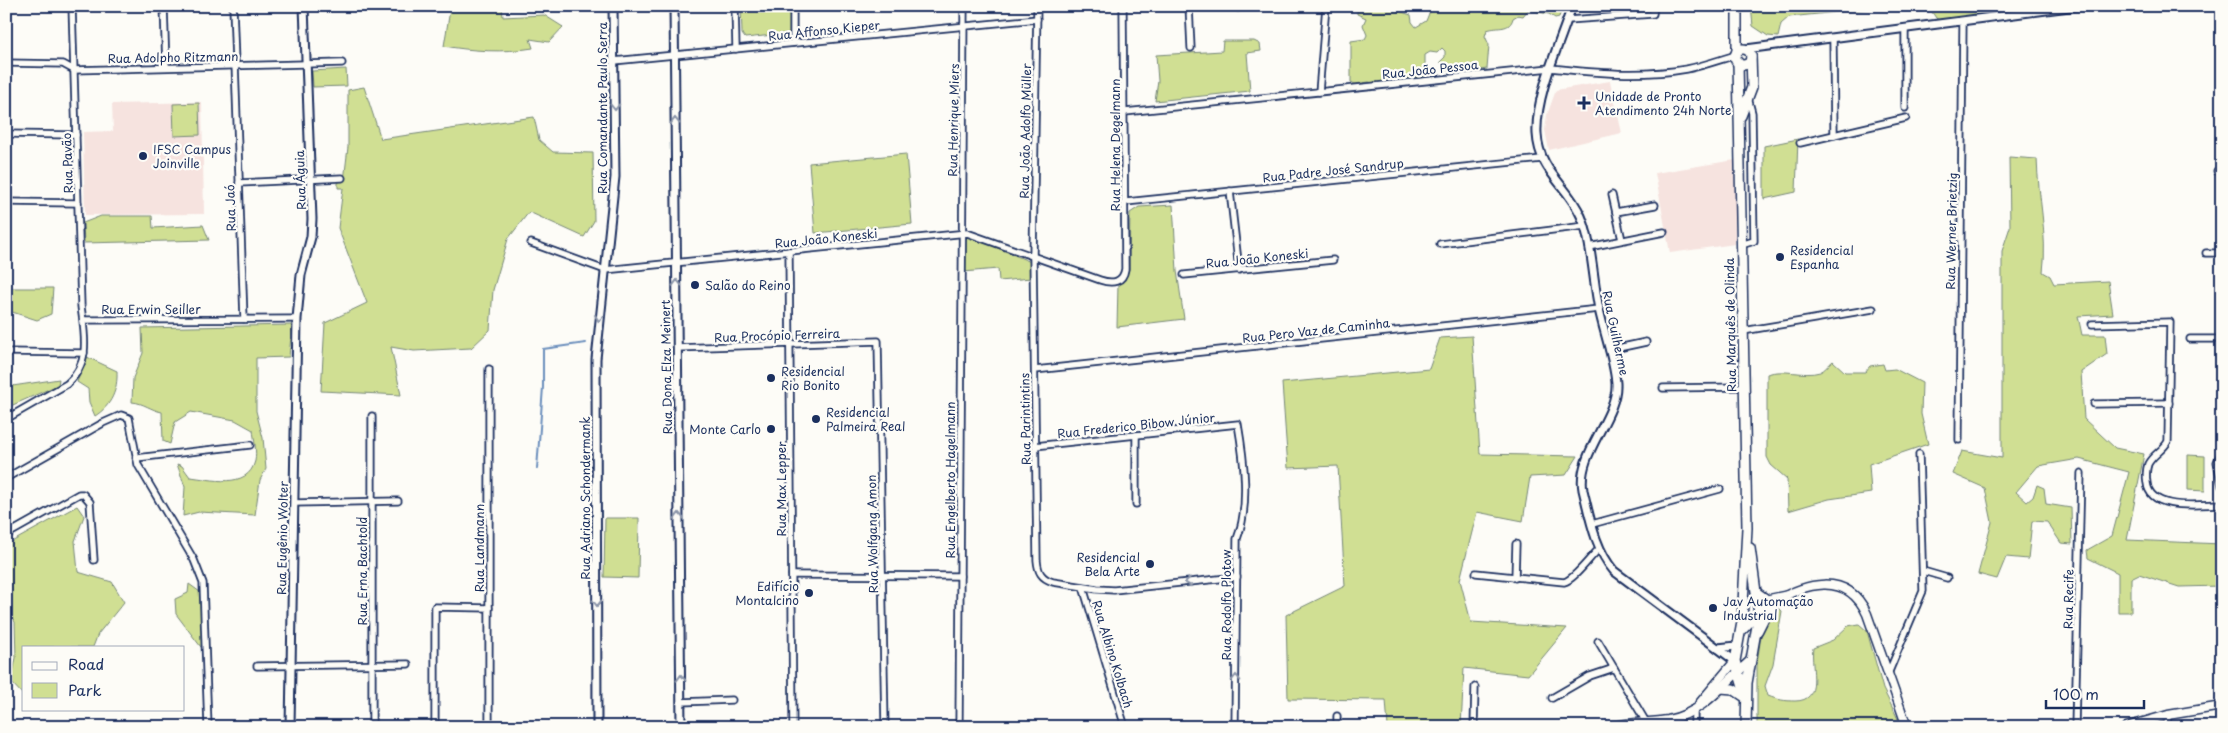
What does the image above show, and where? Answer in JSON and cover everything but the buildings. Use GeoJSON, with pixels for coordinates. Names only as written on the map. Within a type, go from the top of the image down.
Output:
{"type":"FeatureCollection","features":[{"type":"Feature","properties":{"kind":"main road"},"geometry":{"type":"LineString","coordinates":[[1737,6],[1737,35],[1742,55]]}},
{"type":"Feature","properties":{"kind":"main road","name":"Rua Marquês de Olinda"},"geometry":{"type":"LineString","coordinates":[[1742,55],[1738,88],[1747,528],[1740,633],[1736,646],[1735,661],[1746,697]]}},
{"type":"Feature","properties":{"kind":"main road","name":"Rua Marquês de Olinda"},"geometry":{"type":"LineString","coordinates":[[1739,121],[1752,81],[1742,55]]}},
{"type":"Feature","properties":{"kind":"main road"},"geometry":{"type":"LineString","coordinates":[[1738,88],[1748,97]]}},
{"type":"Feature","properties":{"kind":"main road","name":"Rua Marquês de Olinda"},"geometry":{"type":"LineString","coordinates":[[1746,727],[1746,697],[1759,614],[1747,528]]}},
{"type":"Feature","properties":{"kind":"main road"},"geometry":{"type":"LineString","coordinates":[[1740,633],[1771,604],[1818,584],[1835,585],[1851,592],[1863,605],[1867,614],[1907,727]]}},
{"type":"Feature","properties":{"kind":"main road"},"geometry":{"type":"LineString","coordinates":[[1757,592],[1767,600],[1786,596]]}},
{"type":"Feature","properties":{"kind":"main road"},"geometry":{"type":"LineString","coordinates":[[1740,633],[1752,630],[1757,634],[1766,615],[1786,596]]}},
{"type":"Feature","properties":{"kind":"main road"},"geometry":{"type":"LineString","coordinates":[[1694,711],[1735,661],[1743,663],[1751,660]]}},
{"type":"Feature","properties":{"kind":"main road"},"geometry":{"type":"LineString","coordinates":[[1611,727],[1669,720],[1694,711],[1722,688],[1751,660]]}},
{"type":"Feature","properties":{"kind":"main road"},"geometry":{"type":"LineString","coordinates":[[1722,688],[1734,690],[1746,697]]}},
{"type":"Feature","properties":{"kind":"main road"},"geometry":{"type":"LineString","coordinates":[[2126,727],[2168,715],[2222,706]]}},
{"type":"Feature","properties":{"kind":"street","name":"Rua Pavão"},"geometry":{"type":"LineString","coordinates":[[72,6],[81,306],[84,320]]}},
{"type":"Feature","properties":{"kind":"street"},"geometry":{"type":"LineString","coordinates":[[164,6],[166,67]]}},
{"type":"Feature","properties":{"kind":"street","name":"Rua Jaó"},"geometry":{"type":"LineString","coordinates":[[234,6],[244,319]]}},
{"type":"Feature","properties":{"kind":"street","name":"Rua Águia"},"geometry":{"type":"LineString","coordinates":[[296,350],[301,276],[312,228],[304,6]]}},
{"type":"Feature","properties":{"kind":"street","name":"Rua Comandante Paulo Serra"},"geometry":{"type":"LineString","coordinates":[[605,270],[615,177],[613,6]]}},
{"type":"Feature","properties":{"kind":"street","name":"Rua Dona Elza Meinert"},"geometry":{"type":"LineString","coordinates":[[674,6],[681,727]]}},
{"type":"Feature","properties":{"kind":"street"},"geometry":{"type":"LineString","coordinates":[[735,6],[736,49]]}},
{"type":"Feature","properties":{"kind":"street"},"geometry":{"type":"LineString","coordinates":[[793,6],[793,43]]}},
{"type":"Feature","properties":{"kind":"street","name":"Rua Henrique Miers"},"geometry":{"type":"LineString","coordinates":[[962,234],[964,6]]}},
{"type":"Feature","properties":{"kind":"street","name":"Rua João Adolfo Müller"},"geometry":{"type":"LineString","coordinates":[[1033,256],[1037,6]]}},
{"type":"Feature","properties":{"kind":"street","name":"Rua Helena Degelmann"},"geometry":{"type":"LineString","coordinates":[[1118,281],[1125,274],[1126,112],[1123,6]]}},
{"type":"Feature","properties":{"kind":"street"},"geometry":{"type":"LineString","coordinates":[[1189,6],[1191,48]]}},
{"type":"Feature","properties":{"kind":"street"},"geometry":{"type":"LineString","coordinates":[[1319,92],[1326,6]]}},
{"type":"Feature","properties":{"kind":"street","name":"Rua Guilherme"},"geometry":{"type":"LineString","coordinates":[[1572,6],[1550,68],[1536,127],[1542,159],[1552,177],[1577,207],[1585,226],[1599,310],[1616,384],[1614,398],[1582,474],[1583,490],[1600,548],[1609,565],[1621,577],[1735,661]]}},
{"type":"Feature","properties":{"kind":"street"},"geometry":{"type":"LineString","coordinates":[[1568,20],[1652,14],[1654,6]]}},
{"type":"Feature","properties":{"kind":"street","name":"Rua João Pessoa"},"geometry":{"type":"LineString","coordinates":[[1126,112],[1550,68],[1606,73],[1648,73],[1686,69],[1762,49],[2077,6]]}},
{"type":"Feature","properties":{"kind":"street","name":"Rua Affonso Kieper"},"geometry":{"type":"LineString","coordinates":[[614,61],[1037,20]]}},
{"type":"Feature","properties":{"kind":"street","name":"Rua Werner Brietzig"},"geometry":{"type":"LineString","coordinates":[[1959,440],[1963,22]]}},
{"type":"Feature","properties":{"kind":"street"},"geometry":{"type":"LineString","coordinates":[[1905,29],[1905,108]]}},
{"type":"Feature","properties":{"kind":"street"},"geometry":{"type":"LineString","coordinates":[[1833,39],[1834,135]]}},
{"type":"Feature","properties":{"kind":"street","name":"Rua Adolpho Ritzmann"},"geometry":{"type":"LineString","coordinates":[[6,63],[63,64],[74,70],[342,63]]}},
{"type":"Feature","properties":{"kind":"street"},"geometry":{"type":"LineString","coordinates":[[1741,245],[1754,241],[1752,113],[1748,97]]}},
{"type":"Feature","properties":{"kind":"street"},"geometry":{"type":"LineString","coordinates":[[1800,143],[1906,118]]}},
{"type":"Feature","properties":{"kind":"street"},"geometry":{"type":"LineString","coordinates":[[6,134],[76,135]]}},
{"type":"Feature","properties":{"kind":"street","name":"Rua Padre José Sandrup"},"geometry":{"type":"LineString","coordinates":[[1126,202],[1542,159]]}},
{"type":"Feature","properties":{"kind":"street"},"geometry":{"type":"LineString","coordinates":[[239,183],[342,178]]}},
{"type":"Feature","properties":{"kind":"street"},"geometry":{"type":"LineString","coordinates":[[1230,191],[1239,270]]}},
{"type":"Feature","properties":{"kind":"street"},"geometry":{"type":"LineString","coordinates":[[1612,195],[1622,240]]}},
{"type":"Feature","properties":{"kind":"street"},"geometry":{"type":"LineString","coordinates":[[6,202],[78,204]]}},
{"type":"Feature","properties":{"kind":"street"},"geometry":{"type":"LineString","coordinates":[[1616,212],[1655,205]]}},
{"type":"Feature","properties":{"kind":"street"},"geometry":{"type":"LineString","coordinates":[[1440,244],[1585,226]]}},
{"type":"Feature","properties":{"kind":"street"},"geometry":{"type":"LineString","coordinates":[[1588,247],[1664,232]]}},
{"type":"Feature","properties":{"kind":"street","name":"Rua João Koneski"},"geometry":{"type":"LineString","coordinates":[[531,243],[605,270],[971,233],[1100,280],[1113,283],[1118,281]]}},
{"type":"Feature","properties":{"kind":"street","name":"Rua Engelberto Hagelmann"},"geometry":{"type":"LineString","coordinates":[[959,727],[962,234]]}},
{"type":"Feature","properties":{"kind":"street","name":"Rua Max Lepper"},"geometry":{"type":"LineString","coordinates":[[789,252],[793,727]]}},
{"type":"Feature","properties":{"kind":"street"},"geometry":{"type":"LineString","coordinates":[[2206,253],[2222,253]]}},
{"type":"Feature","properties":{"kind":"street","name":"Rua Parintintins"},"geometry":{"type":"LineString","coordinates":[[1033,256],[1037,560],[1040,573],[1046,580],[1083,587]]}},
{"type":"Feature","properties":{"kind":"street","name":"Rua João Koneski"},"geometry":{"type":"LineString","coordinates":[[1184,275],[1333,260]]}},
{"type":"Feature","properties":{"kind":"street","name":"Rua Adriano Schondermank"},"geometry":{"type":"LineString","coordinates":[[598,727],[596,359],[605,270]]}},
{"type":"Feature","properties":{"kind":"street"},"geometry":{"type":"LineString","coordinates":[[1743,331],[1873,309]]}},
{"type":"Feature","properties":{"kind":"street","name":"Rua Pero Vaz de Caminha"},"geometry":{"type":"LineString","coordinates":[[1034,370],[1599,310]]}},
{"type":"Feature","properties":{"kind":"street","name":"Rua Erwin Seiller"},"geometry":{"type":"LineString","coordinates":[[6,419],[67,384],[75,376],[84,353],[86,337],[84,320],[297,319]]}},
{"type":"Feature","properties":{"kind":"street"},"geometry":{"type":"LineString","coordinates":[[2092,324],[2170,322],[2168,441],[2149,462],[2146,479],[2147,488],[2152,496],[2166,503],[2222,504]]}},
{"type":"Feature","properties":{"kind":"street"},"geometry":{"type":"LineString","coordinates":[[2190,339],[2222,339]]}},
{"type":"Feature","properties":{"kind":"street","name":"Rua Procópio Ferreira"},"geometry":{"type":"LineString","coordinates":[[677,348],[878,341]]}},
{"type":"Feature","properties":{"kind":"street","name":"Rua Wolfgang Amon"},"geometry":{"type":"LineString","coordinates":[[878,341],[885,727]]}},
{"type":"Feature","properties":{"kind":"street"},"geometry":{"type":"LineString","coordinates":[[1609,350],[1646,342]]}},
{"type":"Feature","properties":{"kind":"street","name":"Rua Eugênio Wolter"},"geometry":{"type":"LineString","coordinates":[[290,727],[296,350]]}},
{"type":"Feature","properties":{"kind":"street"},"geometry":{"type":"LineString","coordinates":[[6,352],[84,353]]}},
{"type":"Feature","properties":{"kind":"street","name":"Rua Landmann"},"geometry":{"type":"LineString","coordinates":[[489,369],[489,727]]}},
{"type":"Feature","properties":{"kind":"street"},"geometry":{"type":"LineString","coordinates":[[1663,388],[1744,387]]}},
{"type":"Feature","properties":{"kind":"street"},"geometry":{"type":"LineString","coordinates":[[2094,404],[2169,403]]}},
{"type":"Feature","properties":{"kind":"street"},"geometry":{"type":"LineString","coordinates":[[6,478],[103,423],[125,415],[129,418],[136,458],[146,480],[194,560],[203,583],[208,727]]}},
{"type":"Feature","properties":{"kind":"street","name":"Rua Erna Bachtold"},"geometry":{"type":"LineString","coordinates":[[372,416],[372,727]]}},
{"type":"Feature","properties":{"kind":"street","name":"Rua Frederico Bibow Júnior"},"geometry":{"type":"LineString","coordinates":[[1035,446],[1238,424]]}},
{"type":"Feature","properties":{"kind":"street","name":"Rua Rodolfo Plotow"},"geometry":{"type":"LineString","coordinates":[[1235,727],[1237,539],[1243,521],[1244,510],[1242,449],[1238,424]]}},
{"type":"Feature","properties":{"kind":"street"},"geometry":{"type":"LineString","coordinates":[[1136,436],[1136,504]]}},
{"type":"Feature","properties":{"kind":"street"},"geometry":{"type":"LineString","coordinates":[[136,458],[250,445]]}},
{"type":"Feature","properties":{"kind":"street"},"geometry":{"type":"LineString","coordinates":[[2222,451],[2217,462],[2222,486]]}},
{"type":"Feature","properties":{"kind":"street"},"geometry":{"type":"LineString","coordinates":[[1888,675],[1922,598],[1923,571],[1919,454]]}},
{"type":"Feature","properties":{"kind":"street","name":"Rua Recife"},"geometry":{"type":"LineString","coordinates":[[2075,727],[2081,473]]}},
{"type":"Feature","properties":{"kind":"street"},"geometry":{"type":"LineString","coordinates":[[1592,524],[1720,489]]}},
{"type":"Feature","properties":{"kind":"street"},"geometry":{"type":"LineString","coordinates":[[6,535],[79,494],[83,494],[90,502],[94,560]]}},
{"type":"Feature","properties":{"kind":"street"},"geometry":{"type":"LineString","coordinates":[[294,503],[398,501]]}},
{"type":"Feature","properties":{"kind":"street"},"geometry":{"type":"LineString","coordinates":[[1515,578],[1516,544]]}},
{"type":"Feature","properties":{"kind":"street"},"geometry":{"type":"LineString","coordinates":[[1476,573],[1559,582],[1569,581],[1600,548]]}},
{"type":"Feature","properties":{"kind":"street"},"geometry":{"type":"LineString","coordinates":[[1923,571],[1947,578]]}},
{"type":"Feature","properties":{"kind":"street"},"geometry":{"type":"LineString","coordinates":[[792,575],[960,576]]}},
{"type":"Feature","properties":{"kind":"street"},"geometry":{"type":"LineString","coordinates":[[1083,587],[1114,590],[1237,577]]}},
{"type":"Feature","properties":{"kind":"street","name":"Rua Albino Kolbach"},"geometry":{"type":"LineString","coordinates":[[1083,587],[1125,727]]}},
{"type":"Feature","properties":{"kind":"street"},"geometry":{"type":"LineString","coordinates":[[435,727],[434,607],[489,608]]}},
{"type":"Feature","properties":{"kind":"street"},"geometry":{"type":"LineString","coordinates":[[1598,642],[1646,722]]}},
{"type":"Feature","properties":{"kind":"street"},"geometry":{"type":"LineString","coordinates":[[1718,648],[1736,646]]}},
{"type":"Feature","properties":{"kind":"street"},"geometry":{"type":"LineString","coordinates":[[257,666],[408,664]]}},
{"type":"Feature","properties":{"kind":"street"},"geometry":{"type":"LineString","coordinates":[[1552,698],[1590,676],[1614,668]]}},
{"type":"Feature","properties":{"kind":"street"},"geometry":{"type":"LineString","coordinates":[[1474,727],[1475,687]]}},
{"type":"Feature","properties":{"kind":"street"},"geometry":{"type":"LineString","coordinates":[[681,702],[732,700]]}},
{"type":"Feature","properties":{"kind":"street"},"geometry":{"type":"LineString","coordinates":[[1694,711],[1694,727]]}},
{"type":"Feature","properties":{"kind":"street"},"geometry":{"type":"LineString","coordinates":[[2167,727],[2168,715]]}},
{"type":"Feature","properties":{"kind":"street"},"geometry":{"type":"LineString","coordinates":[[1337,716],[1337,727]]}},
{"type":"Feature","properties":{"kind":"shaded area","name":"Unidade de Pronto Atendimento 24h Norte"},"geometry":{"type":"Polygon","coordinates":[[[1610,81],[1622,133],[1549,150],[1545,130],[1547,115],[1556,90],[1610,81]]]}},
{"type":"Feature","properties":{"kind":"shaded area","name":"IFSC Campus Joinville"},"geometry":{"type":"Polygon","coordinates":[[[202,102],[204,214],[85,215],[83,132],[113,131],[112,104],[202,102]]]}},
{"type":"Feature","properties":{"kind":"shaded area"},"geometry":{"type":"Polygon","coordinates":[[[1735,160],[1735,244],[1670,253],[1655,173],[1735,160]]]}},
{"type":"Feature","properties":{"kind":"green space"},"geometry":{"type":"Polygon","coordinates":[[[459,6],[502,6],[503,17],[544,15],[563,27],[549,42],[530,39],[533,48],[488,51],[444,46],[450,10],[459,6]]]}},
{"type":"Feature","properties":{"kind":"green space"},"geometry":{"type":"Polygon","coordinates":[[[741,6],[792,6],[792,33],[745,38],[742,34],[741,6]]]}},
{"type":"Feature","properties":{"kind":"green space"},"geometry":{"type":"Polygon","coordinates":[[[1363,6],[1398,6],[1399,11],[1411,15],[1412,22],[1416,27],[1426,21],[1430,11],[1442,6],[1563,6],[1559,17],[1555,18],[1549,14],[1528,10],[1523,16],[1518,15],[1513,18],[1509,25],[1487,30],[1485,36],[1489,45],[1487,69],[1473,71],[1468,68],[1459,72],[1446,69],[1444,64],[1440,62],[1445,57],[1445,51],[1442,48],[1437,53],[1430,52],[1425,55],[1425,76],[1406,79],[1400,76],[1395,81],[1391,78],[1380,85],[1369,82],[1355,84],[1351,82],[1351,41],[1365,39],[1367,35],[1363,25],[1366,18],[1357,14],[1357,10],[1363,6]]]}},
{"type":"Feature","properties":{"kind":"green space"},"geometry":{"type":"Polygon","coordinates":[[[1751,6],[1896,6],[1789,17],[1781,24],[1778,37],[1768,36],[1753,26],[1751,6]]]}},
{"type":"Feature","properties":{"kind":"green space"},"geometry":{"type":"Polygon","coordinates":[[[1928,6],[2044,6],[1942,22],[1936,18],[1928,6]]]}},
{"type":"Feature","properties":{"kind":"green space"},"geometry":{"type":"Polygon","coordinates":[[[1223,41],[1254,41],[1260,44],[1261,51],[1247,53],[1250,91],[1155,101],[1158,81],[1156,55],[1222,51],[1223,41]]]}},
{"type":"Feature","properties":{"kind":"green space"},"geometry":{"type":"Polygon","coordinates":[[[346,69],[347,86],[313,87],[312,71],[346,69]]]}},
{"type":"Feature","properties":{"kind":"green space"},"geometry":{"type":"Polygon","coordinates":[[[364,87],[381,139],[534,117],[539,140],[553,152],[593,153],[594,221],[584,237],[529,212],[508,239],[493,290],[490,330],[471,348],[414,351],[391,347],[401,395],[321,391],[325,323],[367,303],[338,228],[343,188],[338,188],[338,182],[344,181],[348,147],[348,90],[364,87]]]}},
{"type":"Feature","properties":{"kind":"green space"},"geometry":{"type":"Polygon","coordinates":[[[199,103],[200,135],[174,136],[173,104],[199,103]]]}},
{"type":"Feature","properties":{"kind":"green space"},"geometry":{"type":"Polygon","coordinates":[[[1798,139],[1796,192],[1764,199],[1764,146],[1798,139]]]}},
{"type":"Feature","properties":{"kind":"green space"},"geometry":{"type":"Polygon","coordinates":[[[906,154],[912,224],[815,233],[809,163],[906,154]]]}},
{"type":"Feature","properties":{"kind":"green space"},"geometry":{"type":"Polygon","coordinates":[[[2009,157],[2037,159],[2044,230],[2043,272],[2050,276],[2054,284],[2108,281],[2113,314],[2078,316],[2082,335],[2105,335],[2107,354],[2081,372],[2084,419],[2115,448],[2144,454],[2127,540],[2222,544],[2222,586],[2179,587],[2139,574],[2131,578],[2131,612],[2118,612],[2118,573],[2088,558],[2087,550],[2112,536],[2129,472],[2079,459],[2038,466],[2016,492],[2027,502],[2033,497],[2037,485],[2044,488],[2046,504],[2071,508],[2072,544],[2061,543],[2047,522],[2032,521],[2028,559],[2006,557],[1997,579],[1978,574],[1992,522],[1985,488],[1953,474],[1962,451],[2002,458],[2002,251],[2010,227],[2009,157]]]}},
{"type":"Feature","properties":{"kind":"green space"},"geometry":{"type":"Polygon","coordinates":[[[1173,205],[1177,271],[1184,319],[1117,327],[1118,285],[1126,277],[1129,269],[1130,213],[1139,207],[1173,205]]]}},
{"type":"Feature","properties":{"kind":"green space"},"geometry":{"type":"Polygon","coordinates":[[[101,216],[152,216],[153,228],[203,225],[209,240],[84,243],[83,223],[101,216]]]}},
{"type":"Feature","properties":{"kind":"green space"},"geometry":{"type":"Polygon","coordinates":[[[969,236],[1031,262],[1031,278],[999,281],[998,269],[963,272],[964,240],[969,236]]]}},
{"type":"Feature","properties":{"kind":"green space"},"geometry":{"type":"Polygon","coordinates":[[[6,288],[53,288],[51,314],[37,320],[6,310],[6,288]]]}},
{"type":"Feature","properties":{"kind":"green space"},"geometry":{"type":"Polygon","coordinates":[[[292,325],[289,357],[256,358],[256,411],[263,438],[266,469],[260,480],[255,515],[199,512],[183,516],[185,487],[177,464],[182,466],[190,477],[227,481],[245,476],[251,470],[255,461],[256,450],[253,430],[235,420],[191,412],[175,422],[170,444],[163,441],[162,412],[132,402],[133,378],[143,353],[142,328],[292,325]]]}},
{"type":"Feature","properties":{"kind":"green space"},"geometry":{"type":"Polygon","coordinates":[[[1472,336],[1480,454],[1578,456],[1566,475],[1530,477],[1523,521],[1477,512],[1460,580],[1471,622],[1567,628],[1528,675],[1464,668],[1461,727],[1388,727],[1386,700],[1288,699],[1286,615],[1345,586],[1338,466],[1288,468],[1282,383],[1429,369],[1440,338],[1472,336]]]}},
{"type":"Feature","properties":{"kind":"green space"},"geometry":{"type":"Polygon","coordinates":[[[87,357],[117,371],[115,391],[101,412],[95,416],[89,402],[88,389],[77,382],[87,357]]]}},
{"type":"Feature","properties":{"kind":"green space"},"geometry":{"type":"Polygon","coordinates":[[[1833,361],[1845,372],[1865,372],[1870,366],[1883,364],[1885,370],[1895,369],[1922,383],[1921,414],[1928,444],[1869,464],[1871,493],[1829,499],[1788,511],[1787,479],[1771,465],[1767,457],[1767,374],[1773,372],[1807,374],[1820,372],[1833,361]]]}},
{"type":"Feature","properties":{"kind":"green space"},"geometry":{"type":"Polygon","coordinates":[[[59,379],[58,385],[6,408],[6,387],[59,379]]]}},
{"type":"Feature","properties":{"kind":"green space"},"geometry":{"type":"Polygon","coordinates":[[[2188,455],[2205,456],[2205,491],[2188,490],[2188,455]]]}},
{"type":"Feature","properties":{"kind":"green space"},"geometry":{"type":"Polygon","coordinates":[[[77,506],[84,516],[75,541],[78,572],[112,582],[124,602],[98,634],[93,646],[22,646],[22,694],[11,682],[16,658],[15,622],[6,609],[6,545],[77,506]]]}},
{"type":"Feature","properties":{"kind":"green space"},"geometry":{"type":"Polygon","coordinates":[[[605,518],[639,518],[638,578],[604,577],[605,518]]]}},
{"type":"Feature","properties":{"kind":"green space"},"geometry":{"type":"Polygon","coordinates":[[[189,584],[200,592],[204,651],[176,614],[175,599],[188,593],[189,584]]]}},
{"type":"Feature","properties":{"kind":"green space"},"geometry":{"type":"Polygon","coordinates":[[[1780,609],[1782,611],[1773,664],[1765,686],[1768,696],[1795,701],[1804,700],[1810,696],[1814,682],[1813,648],[1833,640],[1848,626],[1859,624],[1867,631],[1883,689],[1902,727],[1757,727],[1757,663],[1761,636],[1773,611],[1780,609]]]}},
{"type":"Feature","properties":{"kind":"waterway"},"geometry":{"type":"LineString","coordinates":[[537,469],[543,387],[543,349],[586,343]]}},
{"type":"Feature","properties":{"kind":"place","name":"Unidade de Pronto Atendimento 24h Norte"},"geometry":{"type":"Point","coordinates":[1584,103]}},
{"type":"Feature","properties":{"kind":"place","name":"IFSC Campus Joinville"},"geometry":{"type":"Point","coordinates":[143,156]}},
{"type":"Feature","properties":{"kind":"place","name":"Residencial Espanha"},"geometry":{"type":"Point","coordinates":[1780,257]}},
{"type":"Feature","properties":{"kind":"place","name":"Salão do Reino"},"geometry":{"type":"Point","coordinates":[695,285]}},
{"type":"Feature","properties":{"kind":"place","name":"Residencial Rio Bonito"},"geometry":{"type":"Point","coordinates":[771,378]}},
{"type":"Feature","properties":{"kind":"place","name":"Residencial Palmeira Real"},"geometry":{"type":"Point","coordinates":[816,419]}},
{"type":"Feature","properties":{"kind":"place","name":"Monte Carlo"},"geometry":{"type":"Point","coordinates":[771,429]}},
{"type":"Feature","properties":{"kind":"place","name":"Residencial Bela Arte"},"geometry":{"type":"Point","coordinates":[1150,564]}},
{"type":"Feature","properties":{"kind":"place","name":"Edifício Montalcino"},"geometry":{"type":"Point","coordinates":[809,593]}},
{"type":"Feature","properties":{"kind":"place","name":"Jav Automação Industrial"},"geometry":{"type":"Point","coordinates":[1713,608]}}]}
